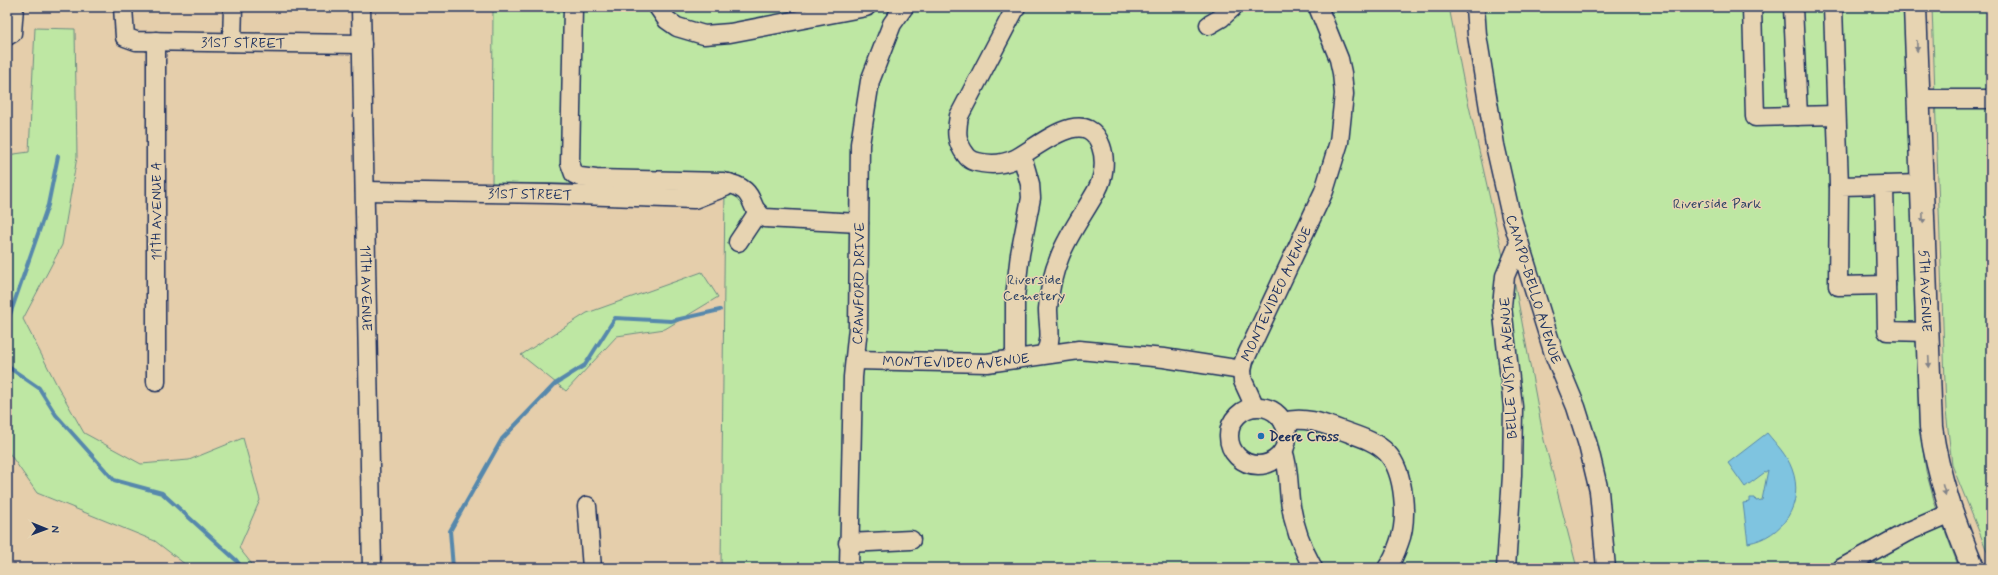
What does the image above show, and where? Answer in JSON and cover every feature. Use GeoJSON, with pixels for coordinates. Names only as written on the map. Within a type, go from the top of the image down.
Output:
{"type":"FeatureCollection","features":[{"type":"Feature","properties":{"kind":"main road","name":"5TH AVENUE"},"geometry":{"type":"LineString","coordinates":[[1915,7],[1931,427],[1935,454],[1951,513],[1973,568]]}},
{"type":"Feature","properties":{"kind":"street"},"geometry":{"type":"LineString","coordinates":[[9,35],[14,7]]}},
{"type":"Feature","properties":{"kind":"street","name":"31ST STREET"},"geometry":{"type":"LineString","coordinates":[[123,7],[125,37],[136,41],[362,44]]}},
{"type":"Feature","properties":{"kind":"street"},"geometry":{"type":"LineString","coordinates":[[232,42],[233,7]]}},
{"type":"Feature","properties":{"kind":"street","name":"11TH AVENUE"},"geometry":{"type":"LineString","coordinates":[[361,7],[372,568]]}},
{"type":"Feature","properties":{"kind":"street"},"geometry":{"type":"LineString","coordinates":[[574,7],[570,163],[574,174],[580,177],[596,180],[736,184],[747,192],[758,212],[765,218],[859,222]]}},
{"type":"Feature","properties":{"kind":"street"},"geometry":{"type":"LineString","coordinates":[[658,7],[667,20],[677,27],[704,35],[744,31],[866,7]]}},
{"type":"Feature","properties":{"kind":"street","name":"CRAWFORD DRIVE"},"geometry":{"type":"LineString","coordinates":[[849,568],[848,543],[853,377],[858,328],[860,144],[870,81],[890,30],[904,7]]}},
{"type":"Feature","properties":{"kind":"street"},"geometry":{"type":"LineString","coordinates":[[1016,7],[959,116],[956,136],[959,144],[969,159],[976,162],[998,164],[1022,156],[1054,135],[1067,129],[1078,128],[1087,130],[1096,136],[1104,154],[1104,164],[1098,187],[1062,250],[1051,284],[1049,324],[1050,342],[1045,354]]}},
{"type":"Feature","properties":{"kind":"street"},"geometry":{"type":"LineString","coordinates":[[1209,25],[1233,7]]}},
{"type":"Feature","properties":{"kind":"street","name":"MONTEVIDEO AVENUE"},"geometry":{"type":"LineString","coordinates":[[855,360],[970,364],[1045,354],[1092,350],[1164,358],[1242,370],[1244,361],[1324,191],[1339,142],[1344,102],[1342,73],[1339,59],[1318,7]]}},
{"type":"Feature","properties":{"kind":"street","name":"CAMPO-BELLO AVENUE"},"geometry":{"type":"LineString","coordinates":[[1475,7],[1477,35],[1495,145],[1511,216],[1554,354],[1576,406],[1588,445],[1599,491],[1606,568]]}},
{"type":"Feature","properties":{"kind":"street"},"geometry":{"type":"LineString","coordinates":[[1752,7],[1755,117],[1836,114]]}},
{"type":"Feature","properties":{"kind":"street"},"geometry":{"type":"LineString","coordinates":[[1794,7],[1798,116]]}},
{"type":"Feature","properties":{"kind":"street"},"geometry":{"type":"LineString","coordinates":[[1833,7],[1839,186],[1838,286],[1886,285]]}},
{"type":"Feature","properties":{"kind":"street","name":"11TH AVENUE A"},"geometry":{"type":"LineString","coordinates":[[156,41],[156,382]]}},
{"type":"Feature","properties":{"kind":"street"},"geometry":{"type":"LineString","coordinates":[[1919,99],[1991,99]]}},
{"type":"Feature","properties":{"kind":"street"},"geometry":{"type":"LineString","coordinates":[[1015,359],[1015,297],[1020,254],[1030,198],[1030,184],[1022,156]]}},
{"type":"Feature","properties":{"kind":"street","name":"31ST STREET"},"geometry":{"type":"LineString","coordinates":[[365,191],[542,194],[694,199],[725,187],[729,183]]}},
{"type":"Feature","properties":{"kind":"street"},"geometry":{"type":"LineString","coordinates":[[1839,186],[1922,184]]}},
{"type":"Feature","properties":{"kind":"street"},"geometry":{"type":"LineString","coordinates":[[1884,185],[1887,331],[1928,332]]}},
{"type":"Feature","properties":{"kind":"street"},"geometry":{"type":"LineString","coordinates":[[738,242],[758,212]]}},
{"type":"Feature","properties":{"kind":"street","name":"BELLE VISTA AVENUE"},"geometry":{"type":"LineString","coordinates":[[1506,568],[1512,475],[1513,407],[1502,306],[1505,276],[1518,242]]}},
{"type":"Feature","properties":{"kind":"street"},"geometry":{"type":"LineString","coordinates":[[1049,324],[1056,334],[1068,344],[1092,350]]}},
{"type":"Feature","properties":{"kind":"street"},"geometry":{"type":"LineString","coordinates":[[1242,370],[1243,380],[1256,407]]}},
{"type":"Feature","properties":{"kind":"street"},"geometry":{"type":"LineString","coordinates":[[1256,407],[1272,411],[1282,422],[1285,427],[1286,440],[1283,451],[1272,462],[1258,465],[1247,464],[1238,458],[1230,447],[1228,437],[1230,426],[1236,417],[1247,409],[1256,407]]}},
{"type":"Feature","properties":{"kind":"street"},"geometry":{"type":"LineString","coordinates":[[1282,422],[1304,420],[1328,425],[1374,444],[1387,453],[1395,464],[1404,507],[1399,543],[1387,568]]}},
{"type":"Feature","properties":{"kind":"street"},"geometry":{"type":"LineString","coordinates":[[1283,451],[1286,460],[1292,508],[1304,553],[1313,568]]}},
{"type":"Feature","properties":{"kind":"street"},"geometry":{"type":"LineString","coordinates":[[587,506],[592,568]]}},
{"type":"Feature","properties":{"kind":"street"},"geometry":{"type":"LineString","coordinates":[[1842,568],[1906,532],[1951,513]]}},
{"type":"Feature","properties":{"kind":"street"},"geometry":{"type":"LineString","coordinates":[[848,543],[911,540]]}},
{"type":"Feature","properties":{"kind":"green space","name":"Riverside Cemetery"},"geometry":{"type":"Polygon","coordinates":[[[493,7],[1449,7],[1464,84],[1505,265],[1512,269],[1544,440],[1577,568],[721,568],[725,186],[492,183],[493,7]]]}},
{"type":"Feature","properties":{"kind":"green space","name":"Riverside Park"},"geometry":{"type":"Polygon","coordinates":[[[1481,7],[1904,7],[1919,422],[1926,471],[1935,504],[1959,568],[1612,568],[1580,404],[1509,191],[1481,7]]]}},
{"type":"Feature","properties":{"kind":"green space"},"geometry":{"type":"Polygon","coordinates":[[[1932,7],[1991,7],[1991,561],[1952,465],[1946,411],[1932,7]]]}},
{"type":"Feature","properties":{"kind":"green space"},"geometry":{"type":"Polygon","coordinates":[[[35,28],[75,29],[77,157],[62,245],[23,319],[58,387],[84,433],[141,464],[189,460],[243,438],[260,500],[239,548],[255,568],[190,568],[155,541],[37,493],[7,450],[7,155],[29,152],[35,28]]]}},
{"type":"Feature","properties":{"kind":"green space"},"geometry":{"type":"Polygon","coordinates":[[[702,272],[718,297],[665,329],[617,336],[566,391],[521,355],[587,313],[702,272]]]}},
{"type":"Feature","properties":{"kind":"water"},"geometry":{"type":"Polygon","coordinates":[[[1767,433],[1790,464],[1795,482],[1796,494],[1793,506],[1781,526],[1771,534],[1748,543],[1743,503],[1750,502],[1750,498],[1755,498],[1756,501],[1762,500],[1768,470],[1745,487],[1728,463],[1767,433]]]}},
{"type":"Feature","properties":{"kind":"waterway"},"geometry":{"type":"LineString","coordinates":[[7,323],[48,205],[58,156]]}},
{"type":"Feature","properties":{"kind":"waterway"},"geometry":{"type":"LineString","coordinates":[[453,568],[450,531],[502,439],[555,384],[585,365],[615,318],[671,321],[720,310]]}},
{"type":"Feature","properties":{"kind":"waterway"},"geometry":{"type":"LineString","coordinates":[[7,366],[39,388],[56,415],[114,480],[162,493],[236,560],[242,568]]}},
{"type":"Feature","properties":{"kind":"place","name":"Deere Cross"},"geometry":{"type":"Point","coordinates":[1261,436]}}]}
